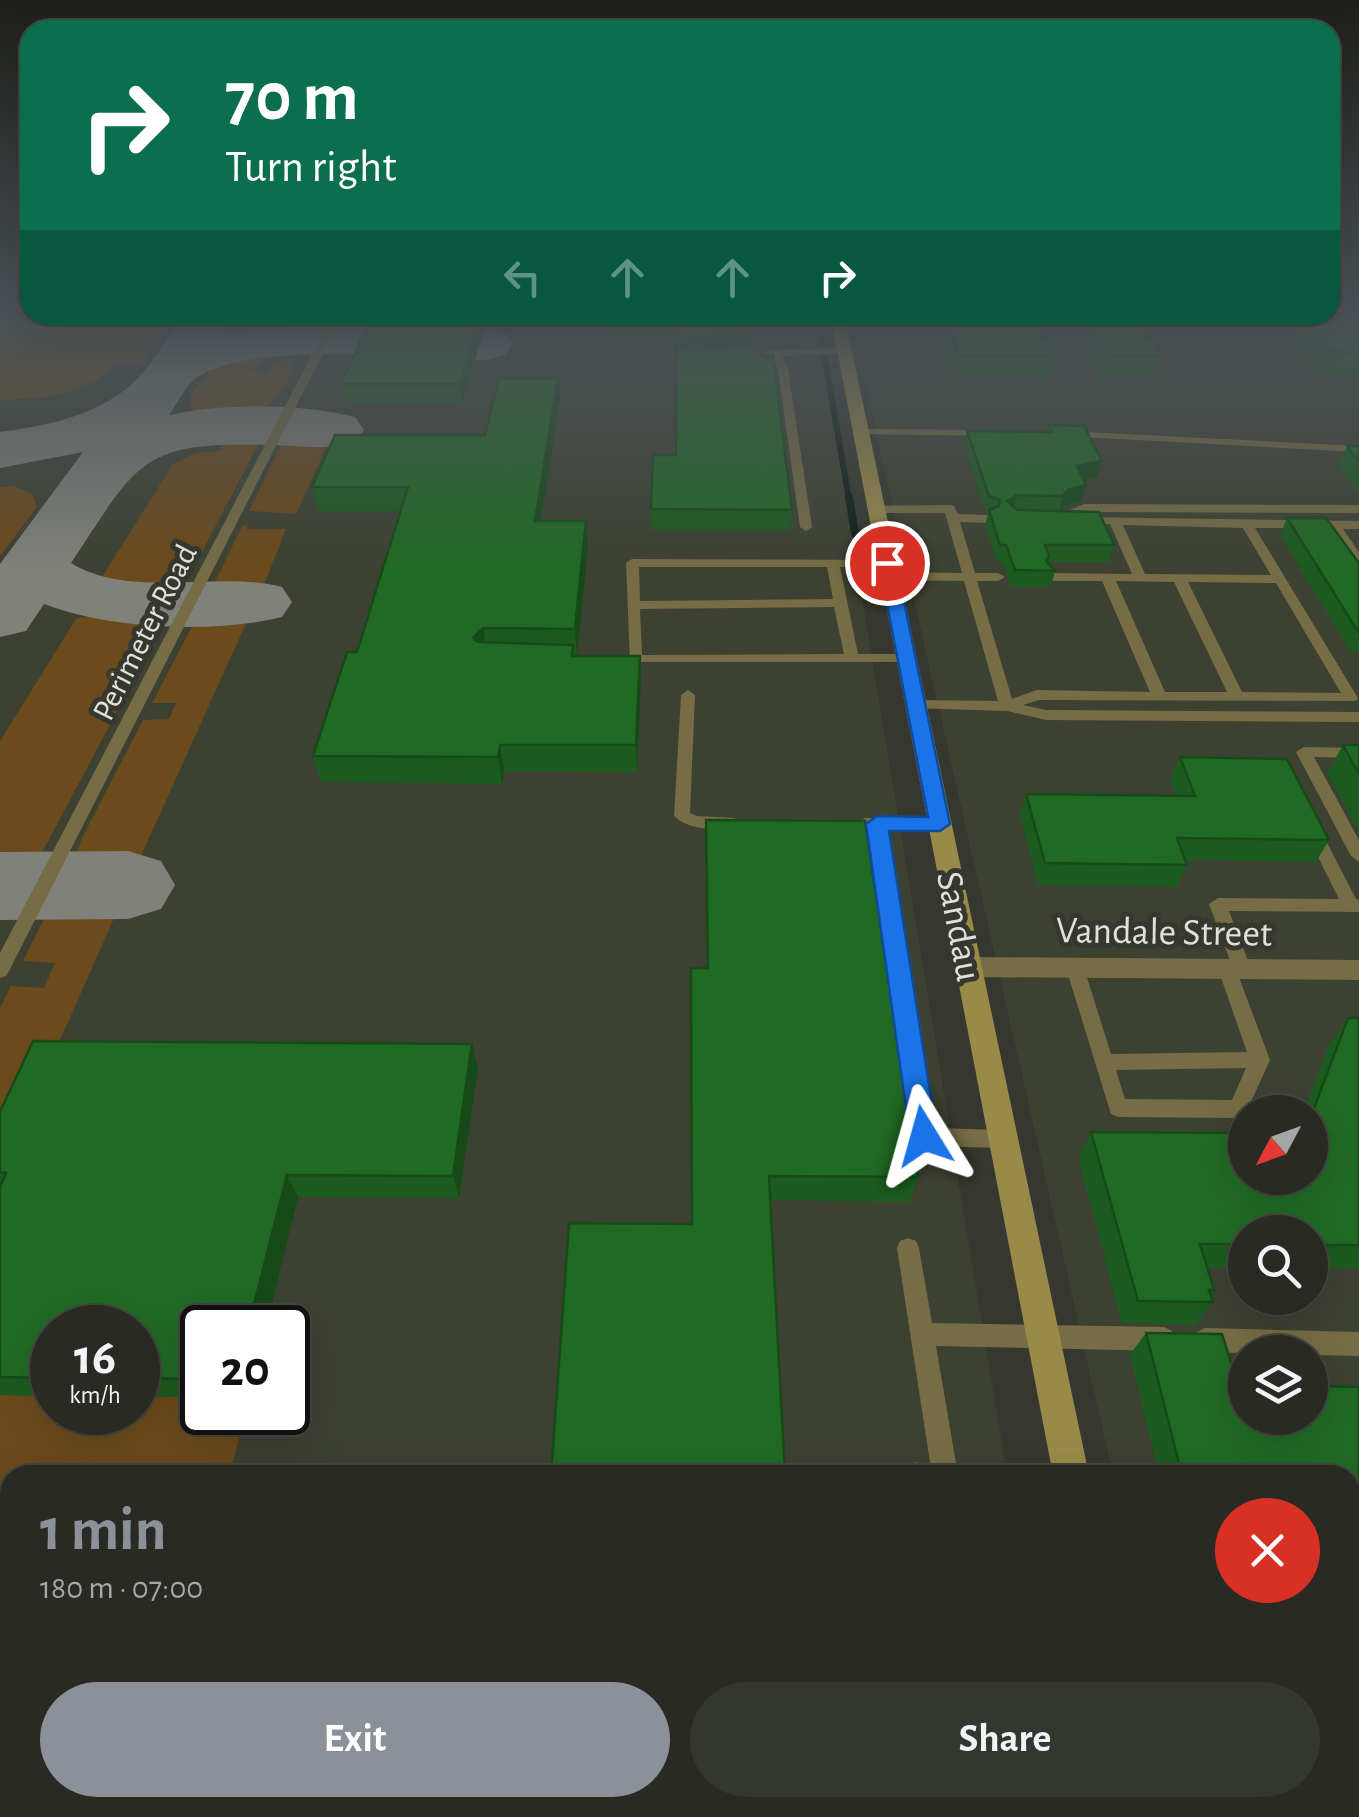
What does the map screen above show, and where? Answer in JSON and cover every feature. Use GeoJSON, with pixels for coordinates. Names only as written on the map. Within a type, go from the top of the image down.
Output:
{"type":"FeatureCollection","features":[{"type":"Feature","properties":{"kind":"street","name":"Sandau"},"geometry":{"type":"LineString","coordinates":[[855,403],[1069,1465]]}},
{"type":"Feature","properties":{"kind":"street","name":"Vandale Street"},"geometry":{"type":"LineString","coordinates":[[968,967],[1359,970]]}},
{"type":"Feature","properties":{"kind":"lane","name":"Perimeter Road"},"geometry":{"type":"LineString","coordinates":[[0,971],[292,403]]}},
{"type":"Feature","properties":{"kind":"lane"},"geometry":{"type":"LineString","coordinates":[[789,403],[806,526]]}},
{"type":"Feature","properties":{"kind":"lane"},"geometry":{"type":"LineString","coordinates":[[861,432],[1007,434]]}},
{"type":"Feature","properties":{"kind":"lane"},"geometry":{"type":"LineString","coordinates":[[1044,434],[1359,448]]}},
{"type":"Feature","properties":{"kind":"lane"},"geometry":{"type":"LineString","coordinates":[[1359,509],[1084,508],[1059,518],[1359,525]]}},
{"type":"Feature","properties":{"kind":"lane"},"geometry":{"type":"LineString","coordinates":[[876,509],[950,509],[1006,706]]}},
{"type":"Feature","properties":{"kind":"lane"},"geometry":{"type":"LineString","coordinates":[[952,518],[987,519]]}},
{"type":"Feature","properties":{"kind":"lane"},"geometry":{"type":"LineString","coordinates":[[1115,521],[1140,577]]}},
{"type":"Feature","properties":{"kind":"lane"},"geometry":{"type":"LineString","coordinates":[[1006,706],[1037,696],[1351,698],[1248,524]]}},
{"type":"Feature","properties":{"kind":"lane"},"geometry":{"type":"LineString","coordinates":[[1334,524],[1359,561]]}},
{"type":"Feature","properties":{"kind":"lane"},"geometry":{"type":"LineString","coordinates":[[635,658],[632,563],[833,563],[998,577]]}},
{"type":"Feature","properties":{"kind":"lane"},"geometry":{"type":"LineString","coordinates":[[833,563],[852,657]]}},
{"type":"Feature","properties":{"kind":"lane"},"geometry":{"type":"LineString","coordinates":[[1107,577],[1159,695]]}},
{"type":"Feature","properties":{"kind":"lane"},"geometry":{"type":"LineString","coordinates":[[1052,578],[1280,579]]}},
{"type":"Feature","properties":{"kind":"lane"},"geometry":{"type":"LineString","coordinates":[[1179,578],[1236,696]]}},
{"type":"Feature","properties":{"kind":"lane"},"geometry":{"type":"LineString","coordinates":[[632,605],[840,603]]}},
{"type":"Feature","properties":{"kind":"lane"},"geometry":{"type":"LineString","coordinates":[[614,664],[635,658],[906,658]]}},
{"type":"Feature","properties":{"kind":"lane"},"geometry":{"type":"LineString","coordinates":[[688,696],[682,816],[694,822],[749,822]]}},
{"type":"Feature","properties":{"kind":"lane"},"geometry":{"type":"LineString","coordinates":[[915,705],[1006,706],[1046,715],[1359,717]]}},
{"type":"Feature","properties":{"kind":"lane"},"geometry":{"type":"LineString","coordinates":[[1359,753],[1304,752],[1359,856]]}},
{"type":"Feature","properties":{"kind":"lane"},"geometry":{"type":"LineString","coordinates":[[1075,968],[1118,1108],[1238,1109],[1260,1060],[1218,904],[1355,906],[1302,808]]}},
{"type":"Feature","properties":{"kind":"lane"},"geometry":{"type":"LineString","coordinates":[[840,823],[940,824]]}},
{"type":"Feature","properties":{"kind":"lane"},"geometry":{"type":"LineString","coordinates":[[877,824],[924,1136],[1003,1139]]}},
{"type":"Feature","properties":{"kind":"lane"},"geometry":{"type":"LineString","coordinates":[[1104,1062],[1260,1060]]}},
{"type":"Feature","properties":{"kind":"lane"},"geometry":{"type":"LineString","coordinates":[[908,1248],[943,1465]]}},
{"type":"Feature","properties":{"kind":"lane"},"geometry":{"type":"LineString","coordinates":[[922,1334],[1359,1344]]}},
{"type":"Feature","properties":{"kind":"shaded area"},"geometry":{"type":"Polygon","coordinates":[[[0,403],[830,403],[1005,1465],[0,1465],[0,403]]]}},
{"type":"Feature","properties":{"kind":"shaded area"},"geometry":{"type":"Polygon","coordinates":[[[191,403],[270,403],[239,421],[224,422],[192,410],[191,403]]]}},
{"type":"Feature","properties":{"kind":"shaded area"},"geometry":{"type":"Polygon","coordinates":[[[869,403],[1359,403],[1359,1465],[1111,1465],[869,403]]]}},
{"type":"Feature","properties":{"kind":"shaded area"},"geometry":{"type":"Polygon","coordinates":[[[227,438],[261,439],[182,590],[99,582],[173,464],[196,453],[219,451],[227,438]]]}},
{"type":"Feature","properties":{"kind":"shaded area"},"geometry":{"type":"Polygon","coordinates":[[[283,441],[329,441],[296,514],[249,511],[283,441]]]}},
{"type":"Feature","properties":{"kind":"shaded area"},"geometry":{"type":"Polygon","coordinates":[[[13,486],[32,493],[37,507],[0,556],[0,487],[13,486]]]}},
{"type":"Feature","properties":{"kind":"shaded area"},"geometry":{"type":"Polygon","coordinates":[[[247,525],[247,529],[286,529],[264,585],[253,590],[211,590],[242,526],[247,525]]]}},
{"type":"Feature","properties":{"kind":"shaded area"},"geometry":{"type":"Polygon","coordinates":[[[104,611],[170,612],[38,860],[22,867],[0,867],[0,741],[76,619],[104,611]]]}},
{"type":"Feature","properties":{"kind":"shaded area"},"geometry":{"type":"Polygon","coordinates":[[[199,613],[242,614],[248,619],[136,867],[90,866],[76,855],[82,838],[143,720],[169,719],[176,703],[152,703],[199,613]]]}},
{"type":"Feature","properties":{"kind":"shaded area"},"geometry":{"type":"Polygon","coordinates":[[[49,909],[118,909],[0,1176],[0,1008],[11,986],[44,988],[55,963],[23,961],[49,909]]]}},
{"type":"Feature","properties":{"kind":"shaded area"},"geometry":{"type":"Polygon","coordinates":[[[0,1395],[30,1396],[30,1435],[160,1435],[160,1397],[180,1397],[180,1435],[240,1435],[232,1465],[0,1465],[0,1395]]]}},
{"type":"Feature","properties":{"kind":"building"},"geometry":{"type":"Polygon","coordinates":[[[493,403],[554,403],[535,521],[586,521],[575,629],[483,628],[473,638],[478,642],[573,645],[572,656],[640,656],[636,745],[500,745],[498,757],[313,756],[347,652],[357,652],[408,487],[312,487],[335,435],[485,435],[493,403]]]}},
{"type":"Feature","properties":{"kind":"building"},"geometry":{"type":"Polygon","coordinates":[[[676,403],[779,403],[792,510],[651,509],[653,455],[676,455],[676,403]]]}},
{"type":"Feature","properties":{"kind":"building"},"geometry":{"type":"Polygon","coordinates":[[[1048,425],[1084,426],[1102,461],[1077,466],[1086,485],[1067,490],[1063,496],[1017,495],[1007,501],[1017,510],[1099,512],[1114,545],[1045,545],[1049,556],[1046,561],[1055,571],[1015,570],[1006,545],[1000,545],[989,510],[999,506],[1000,500],[989,496],[967,431],[1052,432],[1048,425]]]}},
{"type":"Feature","properties":{"kind":"building"},"geometry":{"type":"Polygon","coordinates":[[[1347,446],[1359,446],[1359,462],[1347,446]]]}},
{"type":"Feature","properties":{"kind":"building"},"geometry":{"type":"Polygon","coordinates":[[[1287,518],[1326,518],[1359,563],[1359,633],[1287,518]]]}},
{"type":"Feature","properties":{"kind":"building"},"geometry":{"type":"Polygon","coordinates":[[[1343,745],[1359,745],[1359,774],[1343,745]]]}},
{"type":"Feature","properties":{"kind":"building"},"geometry":{"type":"Polygon","coordinates":[[[1180,757],[1287,759],[1329,840],[1177,838],[1187,865],[1045,863],[1026,794],[1195,796],[1180,757]]]}},
{"type":"Feature","properties":{"kind":"building"},"geometry":{"type":"Polygon","coordinates":[[[706,820],[865,821],[918,1177],[769,1176],[784,1465],[552,1465],[569,1223],[692,1224],[691,968],[708,968],[706,820]]]}},
{"type":"Feature","properties":{"kind":"building"},"geometry":{"type":"Polygon","coordinates":[[[1348,1018],[1359,1018],[1359,1245],[1328,1245],[1328,1215],[1228,1215],[1228,1244],[1200,1244],[1214,1290],[1209,1290],[1213,1302],[1138,1301],[1091,1132],[1228,1133],[1228,1195],[1328,1195],[1328,1095],[1319,1095],[1348,1018]]]}},
{"type":"Feature","properties":{"kind":"building"},"geometry":{"type":"Polygon","coordinates":[[[33,1041],[472,1044],[453,1176],[287,1175],[254,1305],[180,1305],[180,1379],[160,1378],[160,1305],[30,1305],[30,1378],[0,1377],[0,1187],[6,1173],[0,1172],[0,1112],[33,1041]]]}},
{"type":"Feature","properties":{"kind":"building"},"geometry":{"type":"Polygon","coordinates":[[[1146,1333],[1222,1334],[1228,1353],[1228,1435],[1328,1435],[1328,1386],[1359,1387],[1359,1465],[1179,1465],[1146,1333]]]}},
{"type":"Feature","properties":{"kind":"waterway"},"geometry":{"type":"LineString","coordinates":[[832,403],[849,499]]}},
{"type":"Feature","properties":{"kind":"waterway"},"geometry":{"type":"LineString","coordinates":[[849,497],[855,533]]}},
{"type":"Feature","properties":{"kind":"taxiway"},"geometry":{"type":"LineString","coordinates":[[0,450],[82,433],[143,403]]}},
{"type":"Feature","properties":{"kind":"taxiway"},"geometry":{"type":"LineString","coordinates":[[32,569],[149,403]]}},
{"type":"Feature","properties":{"kind":"taxiway"},"geometry":{"type":"LineString","coordinates":[[107,463],[129,447],[184,430],[334,430]]}},
{"type":"Feature","properties":{"kind":"taxiway"},"geometry":{"type":"LineString","coordinates":[[0,615],[32,569]]}},
{"type":"Feature","properties":{"kind":"taxiway"},"geometry":{"type":"LineString","coordinates":[[32,569],[54,583],[109,599],[256,602]]}},
{"type":"Feature","properties":{"kind":"taxiway"},"geometry":{"type":"LineString","coordinates":[[0,886],[128,885]]}},
{"type":"Feature","properties":{"kind":"route"},"geometry":{"type":"LineString","coordinates":[[887,563],[940,824],[877,824],[924,1136]]}}]}
